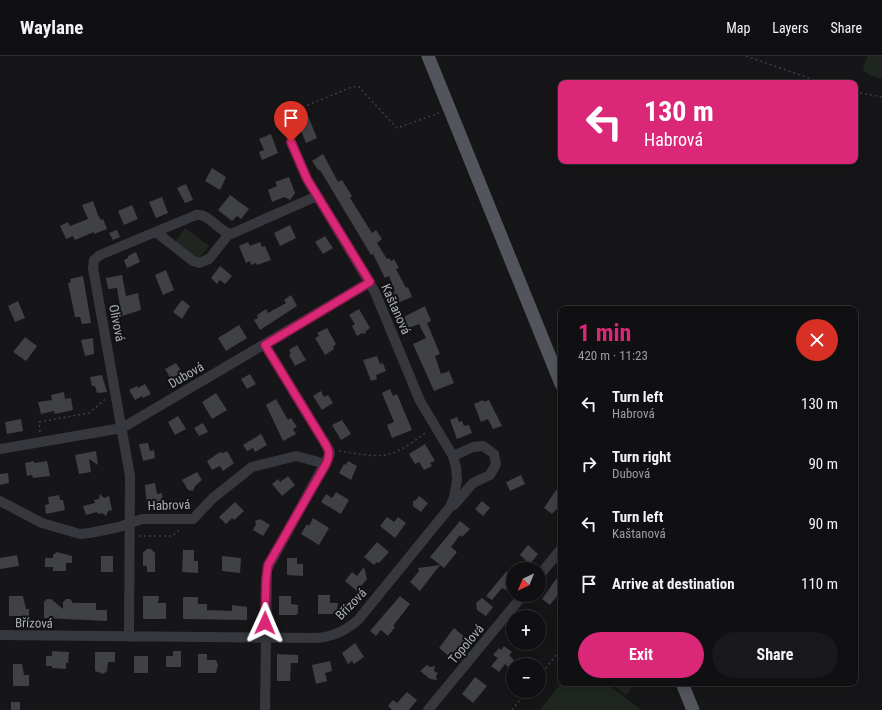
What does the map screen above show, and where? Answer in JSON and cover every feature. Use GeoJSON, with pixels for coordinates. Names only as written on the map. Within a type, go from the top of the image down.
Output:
{"type":"FeatureCollection","features":[{"type":"Feature","properties":{"kind":"main road"},"geometry":{"type":"LineString","coordinates":[[428,56],[558,377]]}},
{"type":"Feature","properties":{"kind":"main road"},"geometry":{"type":"LineString","coordinates":[[683,686],[693,710]]}},
{"type":"Feature","properties":{"kind":"street","name":"Kaštanová"},"geometry":{"type":"LineString","coordinates":[[291,142],[303,172],[380,300],[419,397],[437,426]]}},
{"type":"Feature","properties":{"kind":"street"},"geometry":{"type":"LineString","coordinates":[[156,232],[193,261],[199,263],[209,259],[229,234],[317,196]]}},
{"type":"Feature","properties":{"kind":"street","name":"Olivová"},"geometry":{"type":"LineString","coordinates":[[128,637],[130,476],[93,264],[96,257],[100,255],[200,214],[229,234]]}},
{"type":"Feature","properties":{"kind":"street","name":"Dubová"},"geometry":{"type":"LineString","coordinates":[[0,449],[122,428],[370,282]]}},
{"type":"Feature","properties":{"kind":"street"},"geometry":{"type":"LineString","coordinates":[[265,345],[329,450],[329,458],[326,464],[268,565],[266,579],[265,710]]}},
{"type":"Feature","properties":{"kind":"street","name":"Břízová"},"geometry":{"type":"LineString","coordinates":[[0,635],[326,638],[339,633],[351,626],[444,515],[454,497],[456,486],[456,467],[453,456],[437,426]]}},
{"type":"Feature","properties":{"kind":"street"},"geometry":{"type":"LineString","coordinates":[[444,515],[473,483],[490,476],[496,464],[494,454],[484,446],[474,447],[453,456]]}},
{"type":"Feature","properties":{"kind":"street","name":"Habrová"},"geometry":{"type":"LineString","coordinates":[[0,501],[42,523],[76,533],[90,533],[142,519],[193,519],[213,498],[252,467],[296,456],[326,464]]}},
{"type":"Feature","properties":{"kind":"street"},"geometry":{"type":"LineString","coordinates":[[546,568],[558,554]]}},
{"type":"Feature","properties":{"kind":"street","name":"Topolová"},"geometry":{"type":"LineString","coordinates":[[428,710],[517,602]]}},
{"type":"Feature","properties":{"kind":"path"},"geometry":{"type":"LineString","coordinates":[[746,56],[814,80]]}},
{"type":"Feature","properties":{"kind":"path"},"geometry":{"type":"LineString","coordinates":[[291,142],[295,138],[287,119],[289,113],[352,87],[358,86],[397,128],[440,112]]}},
{"type":"Feature","properties":{"kind":"path"},"geometry":{"type":"LineString","coordinates":[[858,93],[882,97]]}},
{"type":"Feature","properties":{"kind":"path"},"geometry":{"type":"LineString","coordinates":[[41,442],[39,422],[90,413],[116,390]]}},
{"type":"Feature","properties":{"kind":"path"},"geometry":{"type":"LineString","coordinates":[[329,450],[372,455],[386,455],[402,448],[437,426]]}},
{"type":"Feature","properties":{"kind":"path"},"geometry":{"type":"LineString","coordinates":[[129,536],[172,536],[193,519]]}},
{"type":"Feature","properties":{"kind":"path"},"geometry":{"type":"LineString","coordinates":[[546,667],[558,653]]}},
{"type":"Feature","properties":{"kind":"path"},"geometry":{"type":"LineString","coordinates":[[512,710],[521,698]]}},
{"type":"Feature","properties":{"kind":"shaded area"},"geometry":{"type":"Polygon","coordinates":[[[868,56],[882,56],[882,79],[871,76],[863,70],[868,56]]]}},
{"type":"Feature","properties":{"kind":"shaded area"},"geometry":{"type":"Polygon","coordinates":[[[185,228],[209,246],[198,259],[175,242],[185,228]]]}},
{"type":"Feature","properties":{"kind":"shaded area"},"geometry":{"type":"Polygon","coordinates":[[[559,686],[611,686],[641,710],[540,710],[559,686]]]}},
{"type":"Feature","properties":{"kind":"shaded area"},"geometry":{"type":"Polygon","coordinates":[[[615,686],[633,686],[626,695],[615,686]]]}},
{"type":"Feature","properties":{"kind":"building"},"geometry":{"type":"Polygon","coordinates":[[[308,116],[317,138],[306,143],[297,121],[308,116]]]}},
{"type":"Feature","properties":{"kind":"building"},"geometry":{"type":"Polygon","coordinates":[[[271,134],[278,153],[262,160],[259,152],[264,150],[259,139],[271,134]]]}},
{"type":"Feature","properties":{"kind":"building"},"geometry":{"type":"Polygon","coordinates":[[[323,154],[338,182],[342,180],[352,196],[350,198],[372,233],[376,230],[382,239],[377,243],[387,259],[389,258],[391,261],[394,259],[399,268],[396,269],[406,288],[408,287],[412,297],[395,304],[390,294],[395,292],[389,276],[385,278],[373,254],[371,255],[320,170],[319,171],[312,161],[323,154]]]}},
{"type":"Feature","properties":{"kind":"building"},"geometry":{"type":"Polygon","coordinates":[[[212,168],[226,177],[220,190],[205,181],[212,168]]]}},
{"type":"Feature","properties":{"kind":"building"},"geometry":{"type":"Polygon","coordinates":[[[289,177],[295,193],[290,200],[284,197],[272,202],[268,190],[277,186],[275,182],[289,177]]]}},
{"type":"Feature","properties":{"kind":"building"},"geometry":{"type":"Polygon","coordinates":[[[186,184],[193,200],[185,203],[177,188],[186,184]]]}},
{"type":"Feature","properties":{"kind":"building"},"geometry":{"type":"Polygon","coordinates":[[[230,195],[249,209],[241,219],[237,216],[232,221],[218,210],[230,195]]]}},
{"type":"Feature","properties":{"kind":"building"},"geometry":{"type":"Polygon","coordinates":[[[162,197],[168,213],[156,218],[149,202],[162,197]]]}},
{"type":"Feature","properties":{"kind":"building"},"geometry":{"type":"Polygon","coordinates":[[[93,201],[98,215],[101,220],[103,219],[107,229],[94,234],[94,232],[75,240],[73,236],[66,239],[60,226],[68,222],[70,226],[88,219],[82,205],[93,201]]]}},
{"type":"Feature","properties":{"kind":"building"},"geometry":{"type":"Polygon","coordinates":[[[132,205],[138,219],[124,225],[118,211],[132,205]]]}},
{"type":"Feature","properties":{"kind":"building"},"geometry":{"type":"Polygon","coordinates":[[[290,225],[296,238],[280,246],[274,233],[290,225]]]}},
{"type":"Feature","properties":{"kind":"building"},"geometry":{"type":"Polygon","coordinates":[[[117,230],[120,237],[113,240],[109,233],[117,230]]]}},
{"type":"Feature","properties":{"kind":"building"},"geometry":{"type":"Polygon","coordinates":[[[325,236],[333,248],[323,254],[315,242],[325,236]]]}},
{"type":"Feature","properties":{"kind":"building"},"geometry":{"type":"Polygon","coordinates":[[[248,242],[250,246],[260,242],[262,247],[265,246],[271,260],[257,265],[256,263],[251,265],[250,261],[246,263],[239,246],[248,242]]]}},
{"type":"Feature","properties":{"kind":"building"},"geometry":{"type":"Polygon","coordinates":[[[136,252],[140,262],[127,268],[124,260],[136,252]]]}},
{"type":"Feature","properties":{"kind":"building"},"geometry":{"type":"Polygon","coordinates":[[[220,266],[232,276],[225,284],[220,280],[217,284],[211,278],[220,266]]]}},
{"type":"Feature","properties":{"kind":"building"},"geometry":{"type":"Polygon","coordinates":[[[166,270],[174,290],[163,295],[155,275],[166,270]]]}},
{"type":"Feature","properties":{"kind":"building"},"geometry":{"type":"Polygon","coordinates":[[[122,275],[126,296],[138,293],[141,310],[119,317],[117,306],[120,306],[117,288],[108,289],[106,278],[122,275]]]}},
{"type":"Feature","properties":{"kind":"building"},"geometry":{"type":"Polygon","coordinates":[[[83,276],[91,323],[82,324],[80,317],[75,317],[68,283],[71,282],[70,279],[83,276]]]}},
{"type":"Feature","properties":{"kind":"building"},"geometry":{"type":"Polygon","coordinates":[[[291,295],[297,306],[260,330],[254,320],[258,318],[257,315],[266,309],[268,313],[286,303],[284,300],[291,295]]]}},
{"type":"Feature","properties":{"kind":"building"},"geometry":{"type":"Polygon","coordinates":[[[182,300],[190,306],[182,319],[173,312],[182,300]]]}},
{"type":"Feature","properties":{"kind":"building"},"geometry":{"type":"Polygon","coordinates":[[[18,301],[25,318],[15,322],[8,306],[18,301]]]}},
{"type":"Feature","properties":{"kind":"building"},"geometry":{"type":"Polygon","coordinates":[[[425,306],[431,321],[427,323],[440,354],[435,356],[441,374],[449,371],[454,383],[434,391],[413,344],[426,338],[419,324],[406,329],[402,318],[425,306]]]}},
{"type":"Feature","properties":{"kind":"building"},"geometry":{"type":"Polygon","coordinates":[[[359,309],[370,328],[365,334],[362,333],[357,336],[352,326],[355,324],[349,315],[359,309]]]}},
{"type":"Feature","properties":{"kind":"building"},"geometry":{"type":"Polygon","coordinates":[[[239,325],[247,338],[226,351],[218,338],[239,325]]]}},
{"type":"Feature","properties":{"kind":"building"},"geometry":{"type":"Polygon","coordinates":[[[327,328],[336,344],[333,347],[334,349],[325,355],[315,338],[319,336],[317,333],[327,328]]]}},
{"type":"Feature","properties":{"kind":"building"},"geometry":{"type":"Polygon","coordinates":[[[25,337],[37,346],[26,361],[13,352],[25,337]]]}},
{"type":"Feature","properties":{"kind":"building"},"geometry":{"type":"Polygon","coordinates":[[[93,338],[94,354],[85,356],[81,340],[93,338]]]}},
{"type":"Feature","properties":{"kind":"building"},"geometry":{"type":"Polygon","coordinates":[[[297,345],[306,360],[295,366],[289,355],[291,354],[289,350],[297,345]]]}},
{"type":"Feature","properties":{"kind":"building"},"geometry":{"type":"Polygon","coordinates":[[[377,356],[380,364],[383,363],[386,371],[376,375],[377,379],[371,381],[363,360],[377,356]]]}},
{"type":"Feature","properties":{"kind":"building"},"geometry":{"type":"Polygon","coordinates":[[[176,363],[184,375],[172,381],[165,369],[176,363]]]}},
{"type":"Feature","properties":{"kind":"building"},"geometry":{"type":"Polygon","coordinates":[[[250,374],[256,384],[247,389],[241,379],[250,374]]]}},
{"type":"Feature","properties":{"kind":"building"},"geometry":{"type":"Polygon","coordinates":[[[102,375],[107,392],[97,393],[95,386],[92,386],[90,377],[102,375]]]}},
{"type":"Feature","properties":{"kind":"building"},"geometry":{"type":"Polygon","coordinates":[[[145,384],[151,394],[143,398],[142,396],[135,400],[129,390],[137,386],[138,388],[145,384]]]}},
{"type":"Feature","properties":{"kind":"building"},"geometry":{"type":"Polygon","coordinates":[[[390,389],[393,396],[397,394],[412,430],[392,438],[387,425],[394,422],[382,393],[390,389]]]}},
{"type":"Feature","properties":{"kind":"building"},"geometry":{"type":"Polygon","coordinates":[[[321,391],[324,397],[328,395],[333,403],[322,410],[313,396],[321,391]]]}},
{"type":"Feature","properties":{"kind":"building"},"geometry":{"type":"Polygon","coordinates":[[[64,392],[65,399],[71,398],[73,410],[55,414],[54,411],[41,414],[38,402],[52,400],[51,395],[64,392]]]}},
{"type":"Feature","properties":{"kind":"building"},"geometry":{"type":"Polygon","coordinates":[[[216,393],[227,410],[212,419],[202,402],[216,393]]]}},
{"type":"Feature","properties":{"kind":"building"},"geometry":{"type":"Polygon","coordinates":[[[276,399],[288,420],[291,418],[297,427],[293,429],[296,434],[283,441],[266,405],[276,399]]]}},
{"type":"Feature","properties":{"kind":"building"},"geometry":{"type":"Polygon","coordinates":[[[483,400],[484,402],[489,400],[502,426],[493,429],[488,419],[481,422],[474,404],[483,400]]]}},
{"type":"Feature","properties":{"kind":"building"},"geometry":{"type":"Polygon","coordinates":[[[178,416],[186,429],[175,435],[168,422],[178,416]]]}},
{"type":"Feature","properties":{"kind":"building"},"geometry":{"type":"Polygon","coordinates":[[[457,417],[459,422],[462,421],[464,426],[469,425],[472,433],[457,439],[450,420],[457,417]]]}},
{"type":"Feature","properties":{"kind":"building"},"geometry":{"type":"Polygon","coordinates":[[[21,419],[23,431],[7,434],[5,422],[21,419]]]}},
{"type":"Feature","properties":{"kind":"building"},"geometry":{"type":"Polygon","coordinates":[[[342,420],[351,434],[341,440],[332,425],[342,420]]]}},
{"type":"Feature","properties":{"kind":"building"},"geometry":{"type":"Polygon","coordinates":[[[203,423],[208,432],[199,436],[194,428],[203,423]]]}},
{"type":"Feature","properties":{"kind":"building"},"geometry":{"type":"Polygon","coordinates":[[[261,434],[267,445],[255,452],[253,448],[247,451],[243,445],[261,434]]]}},
{"type":"Feature","properties":{"kind":"building"},"geometry":{"type":"Polygon","coordinates":[[[148,443],[150,451],[154,450],[155,458],[143,461],[139,444],[148,443]]]}},
{"type":"Feature","properties":{"kind":"building"},"geometry":{"type":"Polygon","coordinates":[[[425,444],[435,461],[430,463],[432,466],[424,470],[419,462],[415,464],[409,454],[425,444]]]}},
{"type":"Feature","properties":{"kind":"building"},"geometry":{"type":"Polygon","coordinates":[[[96,451],[98,465],[89,459],[91,472],[79,474],[75,455],[96,451]]]}},
{"type":"Feature","properties":{"kind":"building"},"geometry":{"type":"Polygon","coordinates":[[[227,451],[234,463],[223,471],[220,466],[212,470],[207,461],[220,452],[223,453],[227,451]]]}},
{"type":"Feature","properties":{"kind":"building"},"geometry":{"type":"Polygon","coordinates":[[[34,461],[34,463],[47,461],[50,476],[33,478],[32,475],[27,476],[25,463],[34,461]]]}},
{"type":"Feature","properties":{"kind":"building"},"geometry":{"type":"Polygon","coordinates":[[[348,461],[357,466],[351,480],[339,473],[344,464],[346,465],[348,461]]]}},
{"type":"Feature","properties":{"kind":"building"},"geometry":{"type":"Polygon","coordinates":[[[197,472],[202,480],[195,486],[193,491],[188,490],[182,480],[197,472]]]}},
{"type":"Feature","properties":{"kind":"building"},"geometry":{"type":"Polygon","coordinates":[[[8,473],[9,483],[0,485],[0,474],[8,473]]]}},
{"type":"Feature","properties":{"kind":"building"},"geometry":{"type":"Polygon","coordinates":[[[521,475],[525,484],[510,491],[506,482],[521,475]]]}},
{"type":"Feature","properties":{"kind":"building"},"geometry":{"type":"Polygon","coordinates":[[[288,476],[295,485],[282,496],[272,484],[278,479],[280,482],[288,476]]]}},
{"type":"Feature","properties":{"kind":"building"},"geometry":{"type":"Polygon","coordinates":[[[155,483],[157,494],[162,493],[163,503],[147,506],[145,485],[155,483]]]}},
{"type":"Feature","properties":{"kind":"building"},"geometry":{"type":"Polygon","coordinates":[[[556,490],[558,492],[558,507],[552,514],[544,508],[556,490]]]}},
{"type":"Feature","properties":{"kind":"building"},"geometry":{"type":"Polygon","coordinates":[[[336,492],[349,500],[341,514],[321,502],[326,494],[332,498],[336,492]]]}},
{"type":"Feature","properties":{"kind":"building"},"geometry":{"type":"Polygon","coordinates":[[[100,494],[104,498],[109,496],[112,510],[108,511],[106,516],[102,513],[98,514],[97,512],[86,515],[83,506],[95,503],[94,500],[99,499],[100,494]]]}},
{"type":"Feature","properties":{"kind":"building"},"geometry":{"type":"Polygon","coordinates":[[[59,495],[60,500],[63,500],[65,510],[46,514],[45,505],[49,504],[48,497],[59,495]]]}},
{"type":"Feature","properties":{"kind":"building"},"geometry":{"type":"Polygon","coordinates":[[[419,496],[428,503],[421,512],[413,506],[413,501],[419,496]]]}},
{"type":"Feature","properties":{"kind":"building"},"geometry":{"type":"Polygon","coordinates":[[[482,501],[490,508],[483,516],[475,509],[482,501]]]}},
{"type":"Feature","properties":{"kind":"building"},"geometry":{"type":"Polygon","coordinates":[[[235,502],[244,511],[234,520],[232,518],[226,524],[219,517],[235,502]]]}},
{"type":"Feature","properties":{"kind":"building"},"geometry":{"type":"Polygon","coordinates":[[[387,517],[394,522],[398,517],[406,523],[395,538],[380,526],[387,517]]]}},
{"type":"Feature","properties":{"kind":"building"},"geometry":{"type":"Polygon","coordinates":[[[313,518],[329,528],[319,545],[301,534],[307,524],[309,526],[313,518]]]}},
{"type":"Feature","properties":{"kind":"building"},"geometry":{"type":"Polygon","coordinates":[[[260,519],[270,525],[263,536],[253,530],[256,524],[255,521],[260,519]]]}},
{"type":"Feature","properties":{"kind":"building"},"geometry":{"type":"Polygon","coordinates":[[[460,521],[470,529],[462,537],[460,535],[451,547],[457,552],[444,568],[430,557],[460,521]]]}},
{"type":"Feature","properties":{"kind":"building"},"geometry":{"type":"Polygon","coordinates":[[[377,542],[389,552],[379,563],[377,562],[374,565],[364,557],[377,542]]]}},
{"type":"Feature","properties":{"kind":"building"},"geometry":{"type":"Polygon","coordinates":[[[528,545],[538,554],[532,562],[528,562],[520,555],[528,545]]]}},
{"type":"Feature","properties":{"kind":"building"},"geometry":{"type":"Polygon","coordinates":[[[147,549],[151,549],[155,553],[155,572],[147,572],[147,566],[143,566],[143,553],[147,549]]]}},
{"type":"Feature","properties":{"kind":"building"},"geometry":{"type":"Polygon","coordinates":[[[183,550],[194,550],[194,561],[198,561],[198,573],[182,572],[183,550]]]}},
{"type":"Feature","properties":{"kind":"building"},"geometry":{"type":"Polygon","coordinates":[[[57,552],[72,556],[72,563],[66,563],[66,571],[53,571],[53,567],[45,567],[45,558],[53,558],[53,555],[57,552]]]}},
{"type":"Feature","properties":{"kind":"building"},"geometry":{"type":"Polygon","coordinates":[[[17,555],[19,566],[0,569],[0,558],[17,555]]]}},
{"type":"Feature","properties":{"kind":"building"},"geometry":{"type":"Polygon","coordinates":[[[101,556],[113,556],[113,572],[101,572],[101,556]]]}},
{"type":"Feature","properties":{"kind":"building"},"geometry":{"type":"Polygon","coordinates":[[[222,556],[241,558],[240,573],[222,571],[222,556]]]}},
{"type":"Feature","properties":{"kind":"building"},"geometry":{"type":"Polygon","coordinates":[[[287,558],[297,558],[297,564],[303,564],[303,576],[287,575],[287,558]]]}},
{"type":"Feature","properties":{"kind":"building"},"geometry":{"type":"Polygon","coordinates":[[[440,565],[420,591],[410,582],[419,571],[418,568],[440,565]]]}},
{"type":"Feature","properties":{"kind":"building"},"geometry":{"type":"Polygon","coordinates":[[[364,567],[367,579],[357,591],[345,581],[352,572],[357,576],[364,567]]]}},
{"type":"Feature","properties":{"kind":"building"},"geometry":{"type":"Polygon","coordinates":[[[506,572],[506,590],[502,588],[492,600],[486,596],[506,572]]]}},
{"type":"Feature","properties":{"kind":"building"},"geometry":{"type":"Polygon","coordinates":[[[556,579],[558,581],[558,597],[557,596],[550,605],[546,602],[546,593],[556,579]]]}},
{"type":"Feature","properties":{"kind":"building"},"geometry":{"type":"Polygon","coordinates":[[[318,595],[330,595],[330,603],[338,603],[337,612],[335,614],[318,614],[318,595]]]}},
{"type":"Feature","properties":{"kind":"building"},"geometry":{"type":"Polygon","coordinates":[[[9,596],[23,596],[26,609],[29,609],[29,616],[9,616],[9,596]]]}},
{"type":"Feature","properties":{"kind":"building"},"geometry":{"type":"Polygon","coordinates":[[[143,596],[159,596],[158,603],[166,603],[166,619],[143,619],[143,596]]]}},
{"type":"Feature","properties":{"kind":"building"},"geometry":{"type":"Polygon","coordinates":[[[279,596],[291,596],[291,604],[298,605],[298,613],[296,615],[279,615],[279,596]]]}},
{"type":"Feature","properties":{"kind":"building"},"geometry":{"type":"Polygon","coordinates":[[[400,596],[410,604],[393,626],[395,627],[388,636],[381,630],[376,636],[370,631],[400,596]]]}},
{"type":"Feature","properties":{"kind":"building"},"geometry":{"type":"Polygon","coordinates":[[[183,597],[198,597],[198,604],[207,604],[207,610],[232,611],[232,605],[247,607],[247,620],[183,619],[183,597]]]}},
{"type":"Feature","properties":{"kind":"building"},"geometry":{"type":"Polygon","coordinates":[[[482,598],[493,607],[486,616],[477,610],[476,603],[482,598]]]}},
{"type":"Feature","properties":{"kind":"building"},"geometry":{"type":"Polygon","coordinates":[[[47,599],[51,599],[63,609],[63,602],[66,599],[70,599],[73,603],[96,603],[96,610],[107,610],[107,621],[44,618],[44,602],[47,599]]]}},
{"type":"Feature","properties":{"kind":"building"},"geometry":{"type":"Polygon","coordinates":[[[454,628],[468,640],[451,658],[439,648],[454,628]]]}},
{"type":"Feature","properties":{"kind":"building"},"geometry":{"type":"Polygon","coordinates":[[[355,643],[364,657],[354,664],[352,661],[348,664],[342,653],[355,643]]]}},
{"type":"Feature","properties":{"kind":"building"},"geometry":{"type":"Polygon","coordinates":[[[504,646],[506,650],[512,652],[509,655],[512,658],[506,658],[506,665],[505,664],[499,672],[491,666],[498,658],[493,655],[499,648],[501,650],[504,646]]]}},
{"type":"Feature","properties":{"kind":"building"},"geometry":{"type":"Polygon","coordinates":[[[52,651],[69,652],[66,669],[46,666],[46,656],[52,656],[52,651]]]}},
{"type":"Feature","properties":{"kind":"building"},"geometry":{"type":"Polygon","coordinates":[[[173,651],[181,651],[181,667],[166,667],[166,656],[173,656],[173,651]]]}},
{"type":"Feature","properties":{"kind":"building"},"geometry":{"type":"Polygon","coordinates":[[[95,652],[115,652],[115,662],[108,662],[107,671],[103,674],[95,671],[95,652]]]}},
{"type":"Feature","properties":{"kind":"building"},"geometry":{"type":"Polygon","coordinates":[[[198,654],[207,654],[207,660],[216,660],[218,665],[216,673],[198,673],[198,654]]]}},
{"type":"Feature","properties":{"kind":"building"},"geometry":{"type":"Polygon","coordinates":[[[277,654],[298,655],[298,663],[291,663],[290,681],[277,681],[277,654]]]}},
{"type":"Feature","properties":{"kind":"building"},"geometry":{"type":"Polygon","coordinates":[[[134,656],[148,656],[148,673],[134,673],[134,656]]]}},
{"type":"Feature","properties":{"kind":"building"},"geometry":{"type":"Polygon","coordinates":[[[330,661],[332,671],[325,673],[327,681],[316,684],[312,665],[330,661]]]}},
{"type":"Feature","properties":{"kind":"building"},"geometry":{"type":"Polygon","coordinates":[[[13,664],[22,664],[24,675],[29,675],[29,686],[13,686],[13,664]]]}},
{"type":"Feature","properties":{"kind":"building"},"geometry":{"type":"Polygon","coordinates":[[[427,665],[430,667],[435,666],[434,671],[438,673],[436,676],[437,680],[430,679],[420,671],[427,665]]]}},
{"type":"Feature","properties":{"kind":"building"},"geometry":{"type":"Polygon","coordinates":[[[475,677],[487,686],[473,703],[462,694],[475,677]]]}},
{"type":"Feature","properties":{"kind":"building"},"geometry":{"type":"Polygon","coordinates":[[[407,692],[417,700],[409,710],[392,710],[388,706],[393,700],[397,703],[407,692]]]}},
{"type":"Feature","properties":{"kind":"building"},"geometry":{"type":"Polygon","coordinates":[[[11,702],[20,702],[20,710],[11,710],[11,702]]]}},
{"type":"Feature","properties":{"kind":"route"},"geometry":{"type":"LineString","coordinates":[[265,623],[266,579],[268,565],[326,464],[330,454],[265,345],[370,282],[303,172],[291,142]]}}]}
